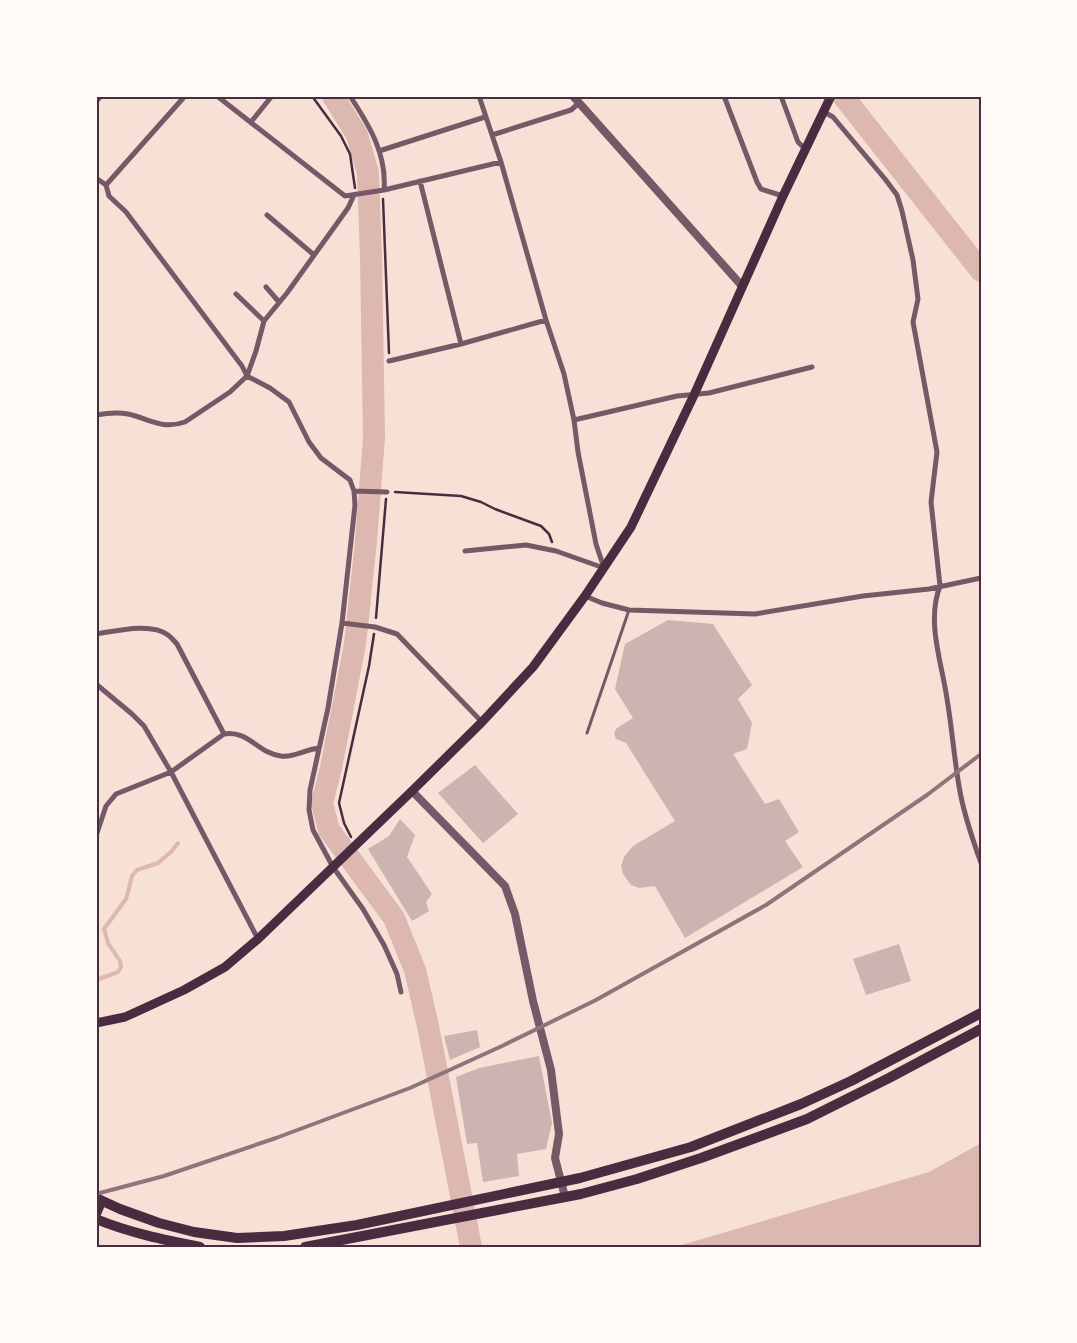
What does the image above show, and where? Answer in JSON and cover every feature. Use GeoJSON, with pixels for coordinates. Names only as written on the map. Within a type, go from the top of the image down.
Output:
{"type":"FeatureCollection","features":[{"type":"Feature","properties":{"kind":"highway"},"geometry":{"type":"LineString","coordinates":[[99,1199],[120,1210],[159,1223],[194,1232],[237,1238],[284,1236],[357,1225],[561,1182],[630,1165],[691,1147],[785,1111],[851,1081],[981,1013]]}},
{"type":"Feature","properties":{"kind":"highway"},"geometry":{"type":"LineString","coordinates":[[305,1247],[488,1212],[637,1179],[807,1119],[981,1029]]}},
{"type":"Feature","properties":{"kind":"highway"},"geometry":{"type":"LineString","coordinates":[[96,1217],[114,1226],[152,1237],[200,1247]]}},
{"type":"Feature","properties":{"kind":"main road"},"geometry":{"type":"LineString","coordinates":[[96,1023],[125,1017],[184,990],[225,967],[258,939],[412,791],[482,722],[533,667],[585,596],[631,527],[694,395],[805,149],[830,99]]}},
{"type":"Feature","properties":{"kind":"main road"},"geometry":{"type":"LineString","coordinates":[[96,1217],[99,1199]]}},
{"type":"Feature","properties":{"kind":"street"},"geometry":{"type":"LineString","coordinates":[[96,102],[102,96]]}},
{"type":"Feature","properties":{"kind":"street"},"geometry":{"type":"LineString","coordinates":[[106,184],[185,96]]}},
{"type":"Feature","properties":{"kind":"street"},"geometry":{"type":"LineString","coordinates":[[217,96],[345,196],[384,190],[501,162]]}},
{"type":"Feature","properties":{"kind":"street"},"geometry":{"type":"LineString","coordinates":[[250,122],[272,96]]}},
{"type":"Feature","properties":{"kind":"street"},"geometry":{"type":"LineString","coordinates":[[350,96],[367,123],[379,151],[385,181],[384,190]]}},
{"type":"Feature","properties":{"kind":"street"},"geometry":{"type":"LineString","coordinates":[[479,96],[501,162],[546,320],[564,374],[596,544],[604,568]]}},
{"type":"Feature","properties":{"kind":"street"},"geometry":{"type":"LineString","coordinates":[[573,96],[742,286]]}},
{"type":"Feature","properties":{"kind":"street"},"geometry":{"type":"LineString","coordinates":[[724,96],[761,189],[784,196]]}},
{"type":"Feature","properties":{"kind":"street"},"geometry":{"type":"LineString","coordinates":[[781,96],[798,142],[805,149]]}},
{"type":"Feature","properties":{"kind":"street"},"geometry":{"type":"LineString","coordinates":[[492,135],[571,110],[579,103]]}},
{"type":"Feature","properties":{"kind":"street"},"geometry":{"type":"LineString","coordinates":[[824,112],[833,117],[897,195],[913,260],[918,299],[913,322],[937,452],[931,502],[940,586],[935,599],[934,625],[948,699],[959,787],[972,838],[981,863]]}},
{"type":"Feature","properties":{"kind":"street"},"geometry":{"type":"LineString","coordinates":[[379,151],[485,117]]}},
{"type":"Feature","properties":{"kind":"street"},"geometry":{"type":"LineString","coordinates":[[96,178],[106,184],[109,196],[126,212],[242,366],[246,376],[270,388],[289,402],[309,442],[322,458],[350,480],[354,491],[355,505],[342,624],[310,790],[309,810],[313,830],[384,945],[401,992]]}},
{"type":"Feature","properties":{"kind":"street"},"geometry":{"type":"LineString","coordinates":[[420,181],[461,344]]}},
{"type":"Feature","properties":{"kind":"street"},"geometry":{"type":"LineString","coordinates":[[96,415],[119,413],[164,426],[177,425],[185,422],[230,392],[246,376],[256,351],[264,321],[348,208],[354,195]]}},
{"type":"Feature","properties":{"kind":"street"},"geometry":{"type":"LineString","coordinates":[[267,215],[314,255]]}},
{"type":"Feature","properties":{"kind":"street"},"geometry":{"type":"LineString","coordinates":[[266,287],[278,302]]}},
{"type":"Feature","properties":{"kind":"street"},"geometry":{"type":"LineString","coordinates":[[236,294],[264,321]]}},
{"type":"Feature","properties":{"kind":"street"},"geometry":{"type":"LineString","coordinates":[[389,362],[546,320]]}},
{"type":"Feature","properties":{"kind":"street"},"geometry":{"type":"LineString","coordinates":[[574,420],[677,396],[709,393],[812,367]]}},
{"type":"Feature","properties":{"kind":"street"},"geometry":{"type":"LineString","coordinates":[[354,491],[387,492]]}},
{"type":"Feature","properties":{"kind":"street"},"geometry":{"type":"LineString","coordinates":[[465,551],[526,545],[556,550],[604,568]]}},
{"type":"Feature","properties":{"kind":"street"},"geometry":{"type":"LineString","coordinates":[[585,596],[602,603],[629,610],[756,614],[862,596],[929,589],[981,578]]}},
{"type":"Feature","properties":{"kind":"street"},"geometry":{"type":"LineString","coordinates":[[342,624],[375,627],[397,634],[482,722]]}},
{"type":"Feature","properties":{"kind":"street"},"geometry":{"type":"LineString","coordinates":[[96,634],[136,628],[167,634],[176,644],[224,734]]}},
{"type":"Feature","properties":{"kind":"street"},"geometry":{"type":"LineString","coordinates":[[96,684],[144,726],[171,772],[258,939]]}},
{"type":"Feature","properties":{"kind":"street"},"geometry":{"type":"LineString","coordinates":[[96,836],[106,806],[116,794],[171,772],[224,734],[234,732],[268,754],[284,757],[319,748]]}},
{"type":"Feature","properties":{"kind":"street"},"geometry":{"type":"LineString","coordinates":[[412,791],[505,886],[515,914],[533,1001],[551,1070],[559,1134],[554,1158],[565,1196]]}},
{"type":"Feature","properties":{"kind":"lane"},"geometry":{"type":"LineString","coordinates":[[587,733],[629,610]]}},
{"type":"Feature","properties":{"kind":"path"},"geometry":{"type":"LineString","coordinates":[[312,96],[341,136],[350,154],[355,188],[354,195]]}},
{"type":"Feature","properties":{"kind":"path"},"geometry":{"type":"LineString","coordinates":[[384,190],[389,362]]}},
{"type":"Feature","properties":{"kind":"path"},"geometry":{"type":"LineString","coordinates":[[353,848],[339,804],[369,666],[375,627],[387,492],[461,496],[481,502],[542,526],[549,534],[556,550]]}},
{"type":"Feature","properties":{"kind":"shaded area"},"geometry":{"type":"Polygon","coordinates":[[[981,1143],[981,1247],[675,1247],[929,1172],[981,1143]]]}},
{"type":"Feature","properties":{"kind":"building"},"geometry":{"type":"Polygon","coordinates":[[[668,620],[713,624],[752,685],[738,699],[752,723],[747,749],[733,754],[765,804],[779,799],[799,832],[785,841],[803,867],[685,938],[655,886],[639,888],[631,885],[623,874],[621,866],[624,857],[633,846],[675,821],[626,743],[616,739],[614,733],[617,728],[633,718],[615,689],[625,644],[668,620]]]}},
{"type":"Feature","properties":{"kind":"building"},"geometry":{"type":"Polygon","coordinates":[[[475,765],[518,814],[483,843],[438,793],[475,765]]]}},
{"type":"Feature","properties":{"kind":"building"},"geometry":{"type":"Polygon","coordinates":[[[400,819],[415,835],[407,857],[432,894],[426,902],[429,911],[412,921],[368,849],[389,836],[400,819]]]}},
{"type":"Feature","properties":{"kind":"building"},"geometry":{"type":"Polygon","coordinates":[[[899,944],[911,981],[866,995],[853,959],[899,944]]]}},
{"type":"Feature","properties":{"kind":"building"},"geometry":{"type":"Polygon","coordinates":[[[477,1030],[480,1047],[450,1060],[444,1036],[477,1030]]]}},
{"type":"Feature","properties":{"kind":"building"},"geometry":{"type":"Polygon","coordinates":[[[539,1056],[552,1123],[546,1149],[517,1154],[519,1176],[483,1182],[477,1143],[467,1144],[456,1077],[479,1068],[539,1056]]]}},
{"type":"Feature","properties":{"kind":"waterway"},"geometry":{"type":"LineString","coordinates":[[333,96],[357,135],[368,173],[374,438],[355,644],[331,768],[322,803],[329,830],[394,918],[415,970],[428,1026],[471,1247]]}},
{"type":"Feature","properties":{"kind":"waterway"},"geometry":{"type":"LineString","coordinates":[[843,96],[981,271]]}},
{"type":"Feature","properties":{"kind":"waterway"},"geometry":{"type":"LineString","coordinates":[[96,980],[118,972],[121,967],[120,961],[108,943],[104,929],[126,899],[132,876],[137,870],[158,863],[178,843]]}},
{"type":"Feature","properties":{"kind":"railway"},"geometry":{"type":"LineString","coordinates":[[96,1194],[164,1176],[276,1138],[410,1088],[596,1000],[766,905],[927,795],[981,754]]}}]}
